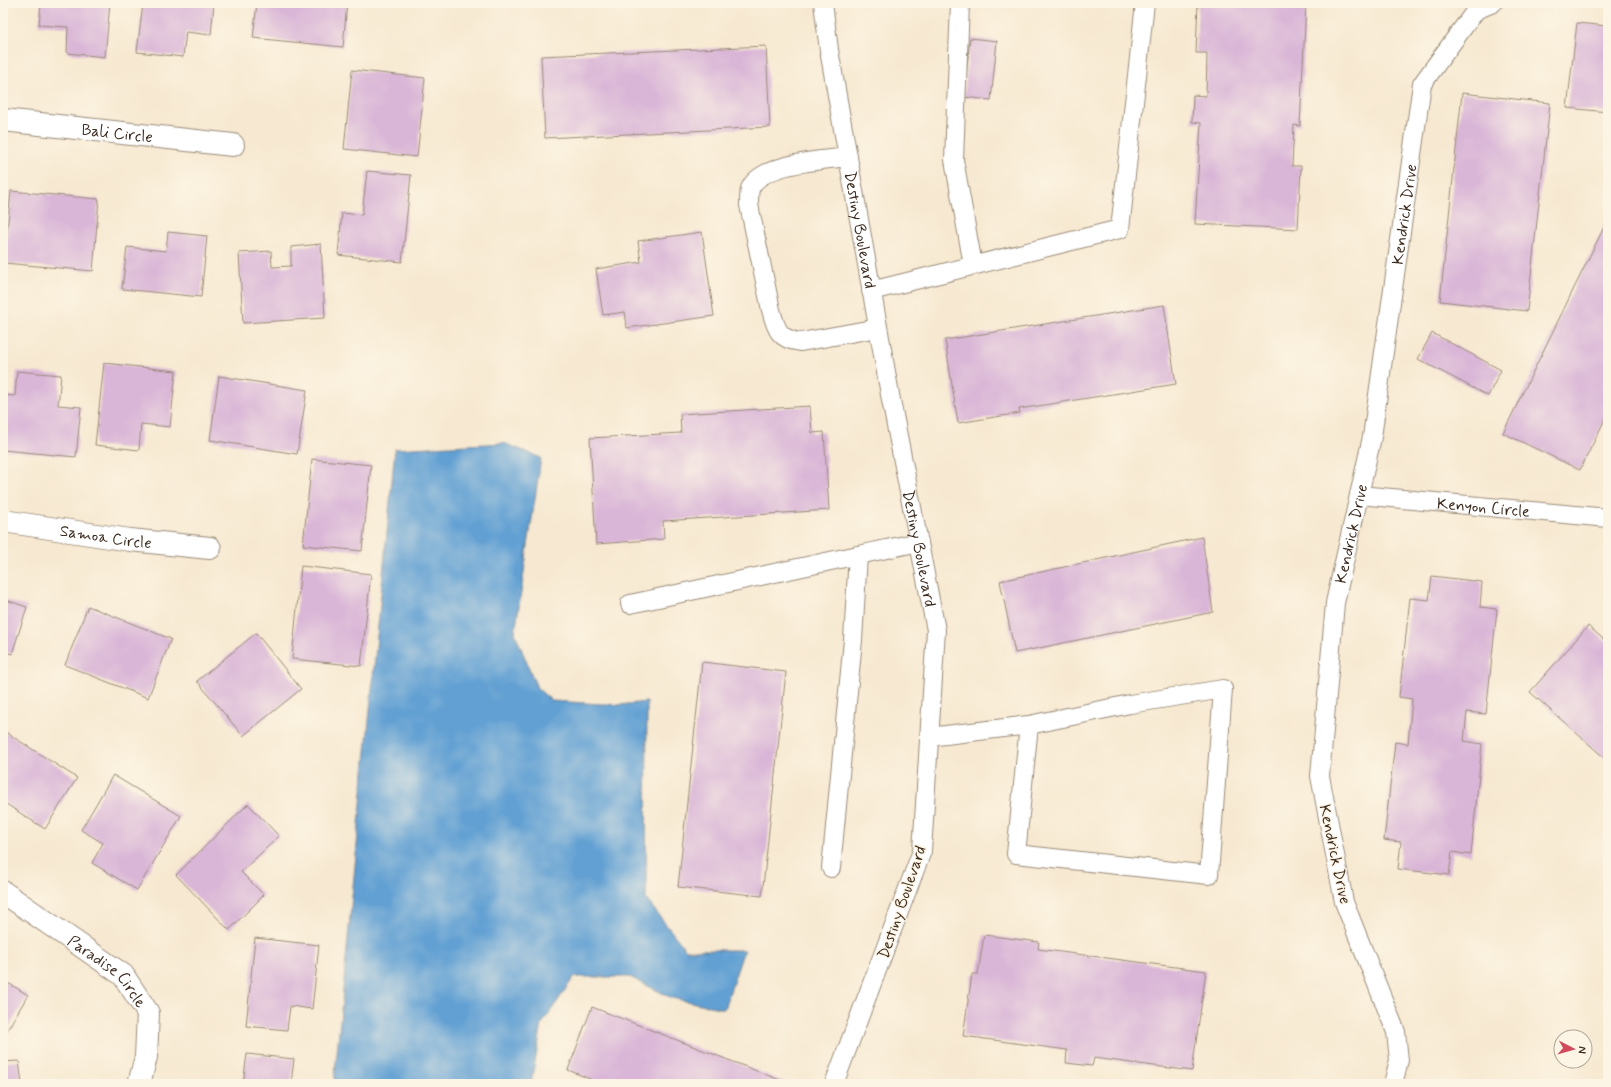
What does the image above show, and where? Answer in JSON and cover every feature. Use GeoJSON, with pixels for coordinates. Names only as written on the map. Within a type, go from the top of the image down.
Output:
{"type":"FeatureCollection","features":[{"type":"Feature","properties":{"kind":"street","name":"Bali Circle"},"geometry":{"type":"LineString","coordinates":[[3,120],[233,145]]}},
{"type":"Feature","properties":{"kind":"street","name":"Samoa Circle"},"geometry":{"type":"LineString","coordinates":[[3,521],[130,540],[210,548]]}},
{"type":"Feature","properties":{"kind":"street","name":"Paradise Circle"},"geometry":{"type":"LineString","coordinates":[[3,892],[123,975],[148,1013],[146,1056],[139,1084]]}},
{"type":"Feature","properties":{"kind":"lane","name":"Destiny Boulevard"},"geometry":{"type":"LineString","coordinates":[[823,3],[828,50],[871,291],[936,630],[922,851],[834,1084]]}},
{"type":"Feature","properties":{"kind":"lane"},"geometry":{"type":"LineString","coordinates":[[960,3],[954,160],[973,265]]}},
{"type":"Feature","properties":{"kind":"lane"},"geometry":{"type":"LineString","coordinates":[[871,291],[1120,229],[1145,3]]}},
{"type":"Feature","properties":{"kind":"lane","name":"Kendrick Drive"},"geometry":{"type":"LineString","coordinates":[[1393,1084],[1399,1060],[1396,1032],[1344,902],[1320,776],[1335,603],[1372,437],[1422,84],[1476,10],[1493,3]]}},
{"type":"Feature","properties":{"kind":"lane"},"geometry":{"type":"LineString","coordinates":[[848,156],[788,166],[769,172],[757,179],[750,189],[749,205],[770,310],[775,325],[781,335],[789,341],[801,342],[878,328]]}},
{"type":"Feature","properties":{"kind":"lane","name":"Kenyon Circle"},"geometry":{"type":"LineString","coordinates":[[1359,494],[1608,518]]}},
{"type":"Feature","properties":{"kind":"lane"},"geometry":{"type":"LineString","coordinates":[[630,604],[919,542]]}},
{"type":"Feature","properties":{"kind":"lane"},"geometry":{"type":"LineString","coordinates":[[831,868],[853,640],[858,555]]}},
{"type":"Feature","properties":{"kind":"lane"},"geometry":{"type":"LineString","coordinates":[[929,737],[1029,725],[1130,704],[1223,689],[1209,875],[1016,854],[1029,725]]}},
{"type":"Feature","properties":{"kind":"water"},"geometry":{"type":"Polygon","coordinates":[[[504,443],[541,458],[515,633],[537,688],[552,701],[619,705],[647,702],[646,899],[686,950],[744,950],[724,1009],[672,998],[630,977],[574,977],[542,1024],[531,1084],[334,1084],[395,449],[504,443]]]}},
{"type":"Feature","properties":{"kind":"building"},"geometry":{"type":"Polygon","coordinates":[[[41,3],[110,3],[105,57],[67,53],[68,27],[39,25],[41,3]]]}},
{"type":"Feature","properties":{"kind":"building"},"geometry":{"type":"Polygon","coordinates":[[[143,3],[214,3],[211,35],[186,32],[183,57],[137,52],[143,3]]]}},
{"type":"Feature","properties":{"kind":"building"},"geometry":{"type":"Polygon","coordinates":[[[257,3],[347,3],[343,47],[253,38],[257,3]]]}},
{"type":"Feature","properties":{"kind":"building"},"geometry":{"type":"Polygon","coordinates":[[[1198,3],[1306,3],[1300,126],[1294,125],[1292,166],[1301,166],[1298,229],[1195,224],[1201,123],[1192,122],[1193,95],[1206,96],[1207,53],[1196,53],[1198,3]]]}},
{"type":"Feature","properties":{"kind":"building"},"geometry":{"type":"Polygon","coordinates":[[[1577,23],[1608,26],[1608,112],[1567,108],[1577,23]]]}},
{"type":"Feature","properties":{"kind":"building"},"geometry":{"type":"Polygon","coordinates":[[[970,38],[997,41],[991,100],[964,97],[970,38]]]}},
{"type":"Feature","properties":{"kind":"building"},"geometry":{"type":"Polygon","coordinates":[[[766,46],[770,127],[545,138],[541,56],[766,46]]]}},
{"type":"Feature","properties":{"kind":"building"},"geometry":{"type":"Polygon","coordinates":[[[352,70],[425,78],[417,157],[344,149],[352,70]]]}},
{"type":"Feature","properties":{"kind":"building"},"geometry":{"type":"Polygon","coordinates":[[[1462,93],[1550,103],[1527,311],[1440,301],[1462,93]]]}},
{"type":"Feature","properties":{"kind":"building"},"geometry":{"type":"Polygon","coordinates":[[[367,171],[411,175],[402,262],[338,255],[342,213],[362,215],[367,171]]]}},
{"type":"Feature","properties":{"kind":"building"},"geometry":{"type":"Polygon","coordinates":[[[11,191],[99,199],[93,271],[4,263],[11,191]]]}},
{"type":"Feature","properties":{"kind":"building"},"geometry":{"type":"Polygon","coordinates":[[[1608,219],[1608,413],[1580,470],[1503,433],[1608,219]]]}},
{"type":"Feature","properties":{"kind":"building"},"geometry":{"type":"Polygon","coordinates":[[[168,232],[207,236],[201,297],[122,289],[127,247],[166,251],[168,232]]]}},
{"type":"Feature","properties":{"kind":"building"},"geometry":{"type":"Polygon","coordinates":[[[702,232],[714,316],[627,328],[625,312],[603,315],[596,269],[641,262],[638,241],[702,232]]]}},
{"type":"Feature","properties":{"kind":"building"},"geometry":{"type":"Polygon","coordinates":[[[321,244],[325,318],[243,323],[239,253],[271,251],[272,267],[291,266],[291,247],[321,244]]]}},
{"type":"Feature","properties":{"kind":"building"},"geometry":{"type":"Polygon","coordinates":[[[1164,305],[1176,384],[1019,409],[1020,413],[958,423],[945,340],[1164,305]]]}},
{"type":"Feature","properties":{"kind":"building"},"geometry":{"type":"Polygon","coordinates":[[[1432,333],[1501,370],[1488,396],[1418,359],[1432,333]]]}},
{"type":"Feature","properties":{"kind":"building"},"geometry":{"type":"Polygon","coordinates":[[[104,363],[176,371],[170,427],[141,424],[139,450],[95,445],[104,363]]]}},
{"type":"Feature","properties":{"kind":"building"},"geometry":{"type":"Polygon","coordinates":[[[17,371],[61,375],[58,405],[81,407],[76,457],[3,450],[3,395],[15,396],[17,371]]]}},
{"type":"Feature","properties":{"kind":"building"},"geometry":{"type":"Polygon","coordinates":[[[219,376],[307,390],[297,454],[210,440],[219,376]]]}},
{"type":"Feature","properties":{"kind":"building"},"geometry":{"type":"Polygon","coordinates":[[[810,406],[812,433],[824,432],[829,510],[663,521],[664,539],[596,544],[590,438],[681,433],[680,414],[810,406]]]}},
{"type":"Feature","properties":{"kind":"building"},"geometry":{"type":"Polygon","coordinates":[[[312,459],[371,465],[362,551],[303,545],[312,459]]]}},
{"type":"Feature","properties":{"kind":"building"},"geometry":{"type":"Polygon","coordinates":[[[1202,537],[1213,612],[1015,653],[1000,581],[1202,537]]]}},
{"type":"Feature","properties":{"kind":"building"},"geometry":{"type":"Polygon","coordinates":[[[301,566],[371,574],[361,666],[292,659],[301,566]]]}},
{"type":"Feature","properties":{"kind":"building"},"geometry":{"type":"Polygon","coordinates":[[[1432,576],[1482,582],[1480,607],[1497,609],[1486,714],[1467,712],[1464,741],[1482,744],[1471,855],[1452,852],[1449,875],[1398,869],[1401,842],[1384,840],[1395,742],[1408,744],[1412,699],[1399,697],[1410,598],[1429,600],[1432,576]]]}},
{"type":"Feature","properties":{"kind":"building"},"geometry":{"type":"Polygon","coordinates":[[[3,599],[27,607],[12,654],[3,651],[3,599]]]}},
{"type":"Feature","properties":{"kind":"building"},"geometry":{"type":"Polygon","coordinates":[[[88,606],[171,639],[148,698],[65,665],[88,606]]]}},
{"type":"Feature","properties":{"kind":"building"},"geometry":{"type":"Polygon","coordinates":[[[1588,626],[1608,643],[1608,761],[1530,692],[1588,626]]]}},
{"type":"Feature","properties":{"kind":"building"},"geometry":{"type":"Polygon","coordinates":[[[256,633],[301,689],[243,736],[197,681],[256,633]]]}},
{"type":"Feature","properties":{"kind":"building"},"geometry":{"type":"Polygon","coordinates":[[[702,662],[786,672],[762,896],[678,887],[702,662]]]}},
{"type":"Feature","properties":{"kind":"building"},"geometry":{"type":"Polygon","coordinates":[[[4,731],[77,778],[45,829],[3,802],[4,731]]]}},
{"type":"Feature","properties":{"kind":"building"},"geometry":{"type":"Polygon","coordinates":[[[113,775],[181,816],[137,890],[92,863],[103,843],[81,830],[113,775]]]}},
{"type":"Feature","properties":{"kind":"building"},"geometry":{"type":"Polygon","coordinates":[[[248,804],[279,836],[241,872],[264,895],[229,930],[176,875],[248,804]]]}},
{"type":"Feature","properties":{"kind":"building"},"geometry":{"type":"Polygon","coordinates":[[[984,935],[1039,942],[1038,949],[1206,971],[1192,1071],[1094,1058],[1092,1066],[1066,1063],[1067,1050],[963,1036],[972,974],[978,974],[984,935]]]}},
{"type":"Feature","properties":{"kind":"building"},"geometry":{"type":"Polygon","coordinates":[[[255,938],[319,945],[312,1009],[290,1006],[287,1030],[246,1026],[255,938]]]}},
{"type":"Feature","properties":{"kind":"building"},"geometry":{"type":"Polygon","coordinates":[[[3,980],[28,995],[3,1037],[3,980]]]}},
{"type":"Feature","properties":{"kind":"building"},"geometry":{"type":"Polygon","coordinates":[[[592,1007],[785,1082],[784,1084],[588,1084],[590,1079],[568,1070],[592,1007]]]}},
{"type":"Feature","properties":{"kind":"building"},"geometry":{"type":"Polygon","coordinates":[[[247,1054],[294,1059],[291,1084],[243,1084],[247,1054]]]}},
{"type":"Feature","properties":{"kind":"building"},"geometry":{"type":"Polygon","coordinates":[[[19,1061],[22,1084],[3,1084],[3,1062],[19,1061]]]}}]}
